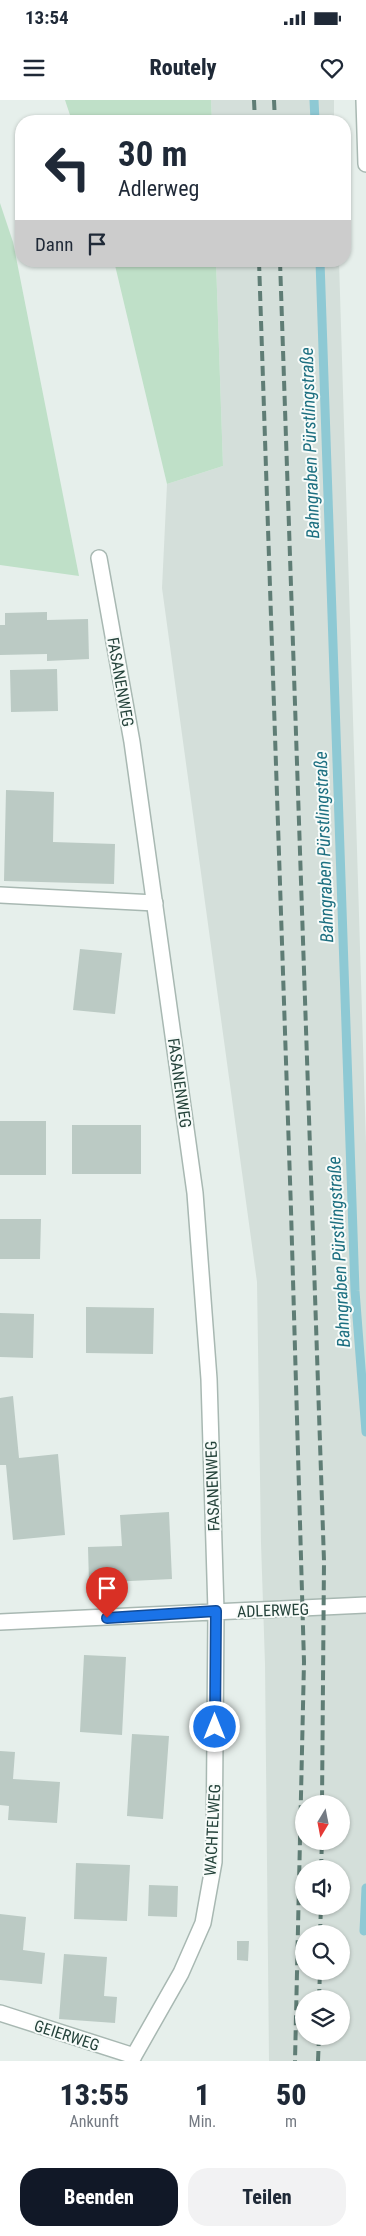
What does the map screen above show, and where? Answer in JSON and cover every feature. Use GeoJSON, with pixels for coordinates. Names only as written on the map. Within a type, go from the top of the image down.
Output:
{"type":"FeatureCollection","features":[{"type":"Feature","properties":{"kind":"street"},"geometry":{"type":"LineString","coordinates":[[364,100],[366,164]]}},
{"type":"Feature","properties":{"kind":"street","name":"FASANENWEG"},"geometry":{"type":"LineString","coordinates":[[99,558],[132,742],[195,1193],[209,1379],[216,1611]]}},
{"type":"Feature","properties":{"kind":"street"},"geometry":{"type":"LineString","coordinates":[[0,895],[155,903]]}},
{"type":"Feature","properties":{"kind":"street","name":"ADLERWEG"},"geometry":{"type":"LineString","coordinates":[[0,1622],[366,1605]]}},
{"type":"Feature","properties":{"kind":"street","name":"WACHTELWEG"},"geometry":{"type":"LineString","coordinates":[[133,2059],[181,1973],[203,1923],[214,1862],[216,1611]]}},
{"type":"Feature","properties":{"kind":"street","name":"GEIERWEG"},"geometry":{"type":"LineString","coordinates":[[0,2013],[133,2059]]}},
{"type":"Feature","properties":{"kind":"shaded area"},"geometry":{"type":"Polygon","coordinates":[[[211,100],[334,100],[334,115],[212,115],[211,100]]]}},
{"type":"Feature","properties":{"kind":"shaded area"},"geometry":{"type":"Polygon","coordinates":[[[216,267],[339,267],[366,1144],[366,2061],[269,2061],[265,1664],[257,1282],[162,588],[167,484],[223,466],[216,267]]]}},
{"type":"Feature","properties":{"kind":"green space"},"geometry":{"type":"Polygon","coordinates":[[[65,100],[211,100],[212,115],[70,115],[65,100]]]}},
{"type":"Feature","properties":{"kind":"green space"},"geometry":{"type":"Polygon","coordinates":[[[0,203],[13,242],[15,267],[18,267],[79,576],[0,565],[0,203]]]}},
{"type":"Feature","properties":{"kind":"green space"},"geometry":{"type":"Polygon","coordinates":[[[115,267],[216,267],[223,466],[167,484],[115,267]]]}},
{"type":"Feature","properties":{"kind":"building"},"geometry":{"type":"Polygon","coordinates":[[[47,612],[47,620],[88,619],[89,659],[47,661],[47,654],[0,655],[0,625],[5,625],[5,613],[47,612]]]}},
{"type":"Feature","properties":{"kind":"building"},"geometry":{"type":"Polygon","coordinates":[[[57,669],[58,711],[11,712],[10,670],[57,669]]]}},
{"type":"Feature","properties":{"kind":"building"},"geometry":{"type":"Polygon","coordinates":[[[6,790],[54,792],[53,842],[115,844],[114,884],[4,881],[6,790]]]}},
{"type":"Feature","properties":{"kind":"building"},"geometry":{"type":"Polygon","coordinates":[[[80,949],[122,953],[115,1014],[73,1010],[80,949]]]}},
{"type":"Feature","properties":{"kind":"building"},"geometry":{"type":"Polygon","coordinates":[[[0,1121],[46,1121],[46,1175],[0,1175],[0,1121]]]}},
{"type":"Feature","properties":{"kind":"building"},"geometry":{"type":"Polygon","coordinates":[[[72,1125],[141,1125],[141,1174],[72,1174],[72,1125]]]}},
{"type":"Feature","properties":{"kind":"building"},"geometry":{"type":"Polygon","coordinates":[[[0,1219],[41,1219],[40,1259],[0,1259],[0,1219]]]}},
{"type":"Feature","properties":{"kind":"building"},"geometry":{"type":"Polygon","coordinates":[[[86,1307],[154,1308],[153,1354],[86,1353],[86,1307]]]}},
{"type":"Feature","properties":{"kind":"building"},"geometry":{"type":"Polygon","coordinates":[[[0,1313],[34,1314],[33,1358],[0,1357],[0,1313]]]}},
{"type":"Feature","properties":{"kind":"building"},"geometry":{"type":"Polygon","coordinates":[[[13,1396],[19,1458],[58,1454],[65,1535],[13,1540],[6,1465],[0,1465],[0,1398],[13,1396]]]}},
{"type":"Feature","properties":{"kind":"building"},"geometry":{"type":"Polygon","coordinates":[[[169,1512],[172,1579],[89,1583],[88,1547],[122,1546],[120,1515],[169,1512]]]}},
{"type":"Feature","properties":{"kind":"building"},"geometry":{"type":"Polygon","coordinates":[[[84,1655],[126,1657],[122,1735],[80,1732],[84,1655]]]}},
{"type":"Feature","properties":{"kind":"building"},"geometry":{"type":"Polygon","coordinates":[[[132,1734],[169,1736],[163,1819],[127,1816],[132,1734]]]}},
{"type":"Feature","properties":{"kind":"building"},"geometry":{"type":"Polygon","coordinates":[[[0,1751],[15,1752],[13,1779],[60,1782],[57,1823],[8,1820],[9,1806],[0,1805],[0,1751]]]}},
{"type":"Feature","properties":{"kind":"building"},"geometry":{"type":"Polygon","coordinates":[[[76,1863],[130,1865],[127,1921],[74,1919],[76,1863]]]}},
{"type":"Feature","properties":{"kind":"building"},"geometry":{"type":"Polygon","coordinates":[[[149,1885],[178,1886],[177,1917],[148,1916],[149,1885]]]}},
{"type":"Feature","properties":{"kind":"building"},"geometry":{"type":"Polygon","coordinates":[[[0,1914],[26,1917],[23,1950],[45,1953],[42,1984],[0,1980],[0,1914]]]}},
{"type":"Feature","properties":{"kind":"building"},"geometry":{"type":"Polygon","coordinates":[[[237,1941],[249,1941],[248,1961],[237,1960],[237,1941]]]}},
{"type":"Feature","properties":{"kind":"building"},"geometry":{"type":"Polygon","coordinates":[[[64,1954],[107,1957],[104,1996],[117,1997],[115,2023],[59,2019],[64,1954]]]}},
{"type":"Feature","properties":{"kind":"waterway","name":"Bahngraben Pürstlingstraße"},"geometry":{"type":"LineString","coordinates":[[314,100],[315,115]]}},
{"type":"Feature","properties":{"kind":"waterway","name":"Bahngraben Pürstlingstraße"},"geometry":{"type":"LineString","coordinates":[[320,267],[355,1291],[366,1432]]}},
{"type":"Feature","properties":{"kind":"waterway","name":"Bahngraben Pürstlingstraße"},"geometry":{"type":"LineString","coordinates":[[364,1931],[366,1888]]}},
{"type":"Feature","properties":{"kind":"railway"},"geometry":{"type":"LineString","coordinates":[[254,100],[255,115]]}},
{"type":"Feature","properties":{"kind":"railway"},"geometry":{"type":"LineString","coordinates":[[274,100],[275,115]]}},
{"type":"Feature","properties":{"kind":"railway"},"geometry":{"type":"LineString","coordinates":[[259,267],[291,1210],[304,1662],[295,2061]]}},
{"type":"Feature","properties":{"kind":"railway"},"geometry":{"type":"LineString","coordinates":[[280,267],[324,1561],[322,1795]]}},
{"type":"Feature","properties":{"kind":"railway"},"geometry":{"type":"LineString","coordinates":[[321,1860],[322,1850]]}},
{"type":"Feature","properties":{"kind":"railway"},"geometry":{"type":"LineString","coordinates":[[320,1925],[321,1915]]}},
{"type":"Feature","properties":{"kind":"railway"},"geometry":{"type":"LineString","coordinates":[[319,1990],[320,1980]]}},
{"type":"Feature","properties":{"kind":"railway"},"geometry":{"type":"LineString","coordinates":[[318,2061],[319,2045]]}},
{"type":"Feature","properties":{"kind":"route"},"geometry":{"type":"LineString","coordinates":[[107,1618],[216,1611],[215,1727]]}}]}
